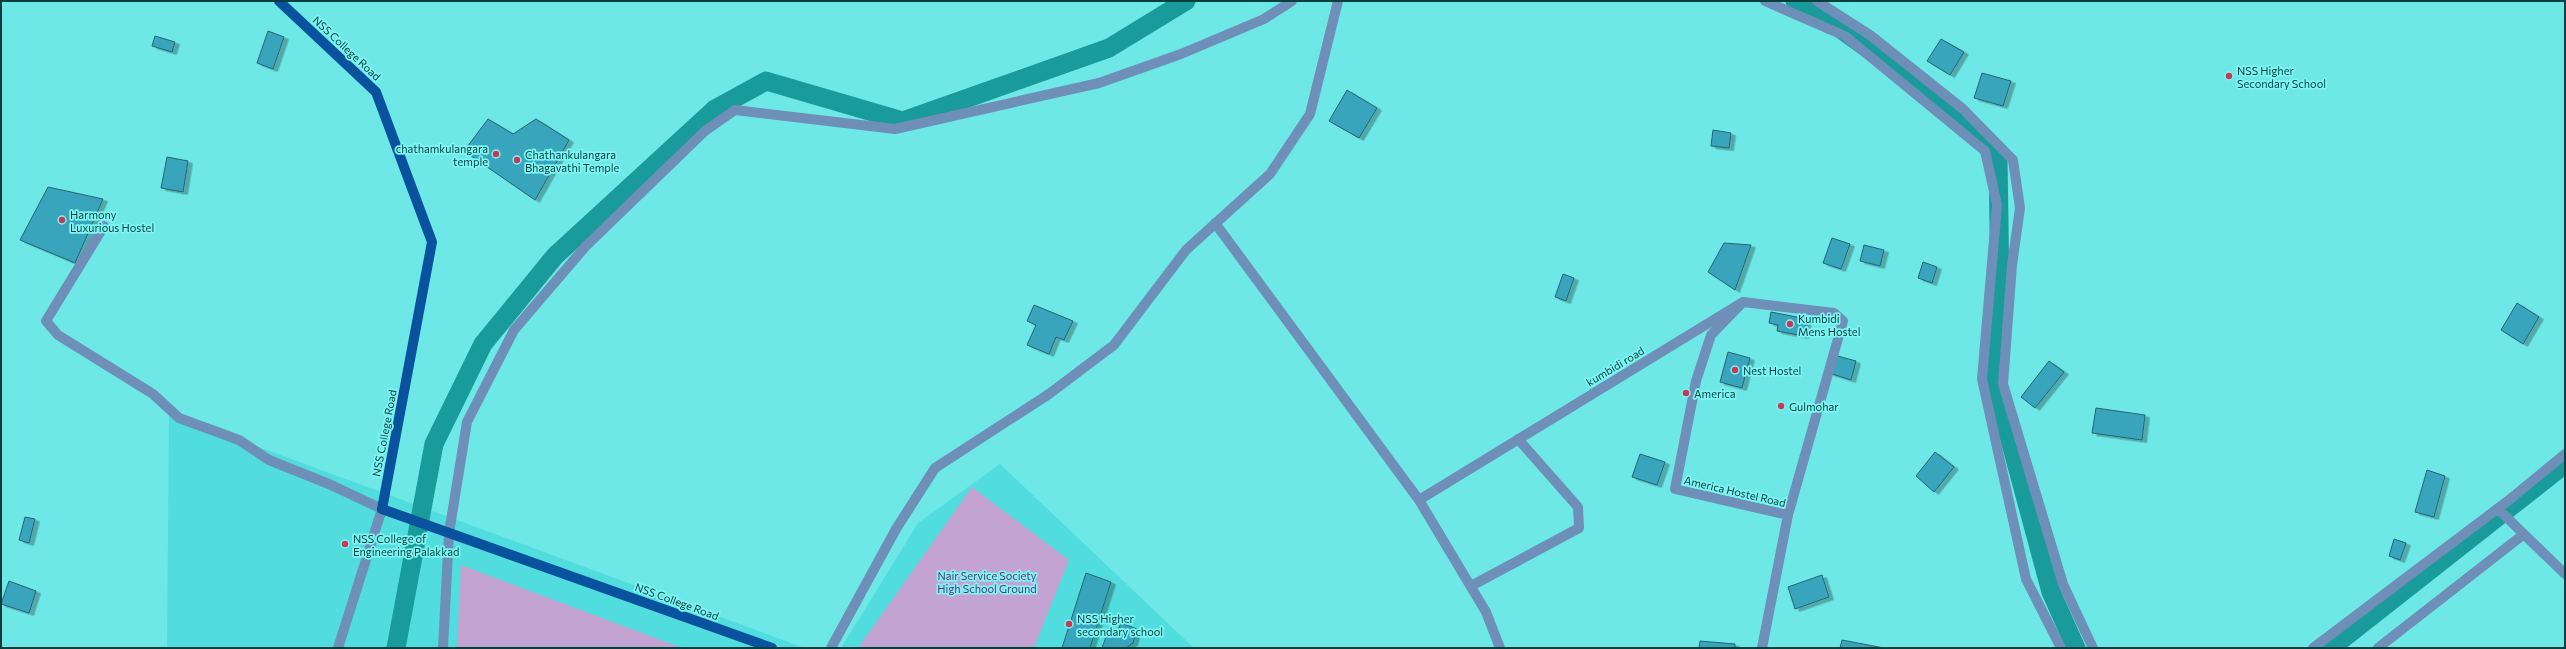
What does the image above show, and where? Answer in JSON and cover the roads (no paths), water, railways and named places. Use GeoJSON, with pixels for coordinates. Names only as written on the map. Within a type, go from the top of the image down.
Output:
{"type":"FeatureCollection","features":[{"type":"Feature","properties":{"kind":"main road","name":"NSS College Road"},"geometry":{"type":"LineString","coordinates":[[279,1],[376,92],[432,242],[382,509],[772,648]]}},
{"type":"Feature","properties":{"kind":"street"},"geometry":{"type":"LineString","coordinates":[[443,648],[449,533],[467,422],[514,330],[585,246],[705,131],[735,110],[895,129],[1099,84],[1180,54],[1264,19],[1292,1]]}},
{"type":"Feature","properties":{"kind":"street"},"geometry":{"type":"LineString","coordinates":[[831,648],[896,529],[935,468],[1049,394],[1114,345],[1186,250],[1270,174],[1310,114],[1338,1]]}},
{"type":"Feature","properties":{"kind":"street"},"geometry":{"type":"LineString","coordinates":[[1765,1],[1845,36],[1985,151],[1997,205],[1982,379],[2026,579],[2061,648]]}},
{"type":"Feature","properties":{"kind":"street"},"geometry":{"type":"LineString","coordinates":[[1817,1],[1870,35],[1964,109],[2013,160],[2020,208],[2012,264],[2003,384],[2063,584],[2093,648]]}},
{"type":"Feature","properties":{"kind":"street"},"geometry":{"type":"LineString","coordinates":[[1215,223],[1419,500],[1486,612],[1500,648]]}},
{"type":"Feature","properties":{"kind":"street"},"geometry":{"type":"LineString","coordinates":[[104,226],[46,321],[58,335],[153,394],[179,418],[239,440],[269,460],[329,484],[382,509],[338,648]]}},
{"type":"Feature","properties":{"kind":"street"},"geometry":{"type":"LineString","coordinates":[[1743,302],[1834,313],[1843,321],[1788,515]]}},
{"type":"Feature","properties":{"kind":"street","name":"kumbidi road"},"geometry":{"type":"LineString","coordinates":[[1419,500],[1743,302]]}},
{"type":"Feature","properties":{"kind":"street","name":"America Hostel Road"},"geometry":{"type":"LineString","coordinates":[[1743,302],[1711,335],[1696,381],[1675,489],[1788,515],[1762,648]]}},
{"type":"Feature","properties":{"kind":"street"},"geometry":{"type":"LineString","coordinates":[[1471,586],[1579,528],[1578,507],[1518,439]]}},
{"type":"Feature","properties":{"kind":"street"},"geometry":{"type":"LineString","coordinates":[[2313,648],[2498,509],[2565,454]]}},
{"type":"Feature","properties":{"kind":"street"},"geometry":{"type":"LineString","coordinates":[[2498,509],[2565,574]]}},
{"type":"Feature","properties":{"kind":"street"},"geometry":{"type":"LineString","coordinates":[[2378,648],[2524,534]]}},
{"type":"Feature","properties":{"kind":"waterway"},"geometry":{"type":"LineString","coordinates":[[396,648],[434,444],[483,344],[555,256],[715,109],[766,81],[903,121],[1109,48],[1186,1]]}},
{"type":"Feature","properties":{"kind":"waterway"},"geometry":{"type":"LineString","coordinates":[[1795,1],[1820,14],[1964,118],[1998,157],[2000,292],[1992,385],[2010,440],[2051,592],[2076,648]]}},
{"type":"Feature","properties":{"kind":"waterway"},"geometry":{"type":"LineString","coordinates":[[2331,648],[2565,464]]}},
{"type":"Feature","properties":{"kind":"place","name":"NSS Higher Secondary School"},"geometry":{"type":"Point","coordinates":[2229,76]}},
{"type":"Feature","properties":{"kind":"place","name":"chathamkulangara temple"},"geometry":{"type":"Point","coordinates":[496,154]}},
{"type":"Feature","properties":{"kind":"place","name":"Chathankulangara Bhagavathi Temple"},"geometry":{"type":"Point","coordinates":[517,160]}},
{"type":"Feature","properties":{"kind":"place","name":"Harmony Luxurious Hostel"},"geometry":{"type":"Point","coordinates":[62,220]}},
{"type":"Feature","properties":{"kind":"place","name":"Kumbidi Mens Hostel"},"geometry":{"type":"Point","coordinates":[1790,324]}},
{"type":"Feature","properties":{"kind":"place","name":"Nest Hostel"},"geometry":{"type":"Point","coordinates":[1735,370]}},
{"type":"Feature","properties":{"kind":"place","name":"America"},"geometry":{"type":"Point","coordinates":[1686,393]}},
{"type":"Feature","properties":{"kind":"place","name":"Gulmohar"},"geometry":{"type":"Point","coordinates":[1781,406]}},
{"type":"Feature","properties":{"kind":"place","name":"NSS College of Engineering Palakkad"},"geometry":{"type":"Point","coordinates":[345,544]}},
{"type":"Feature","properties":{"kind":"place","name":"NSS Higher secondary school"},"geometry":{"type":"Point","coordinates":[1069,624]}},
{"type":"Feature","properties":{"kind":"park label","name":"Nair Service Society High School Ground"},"geometry":{"type":"Point","coordinates":[987,581]}}]}
